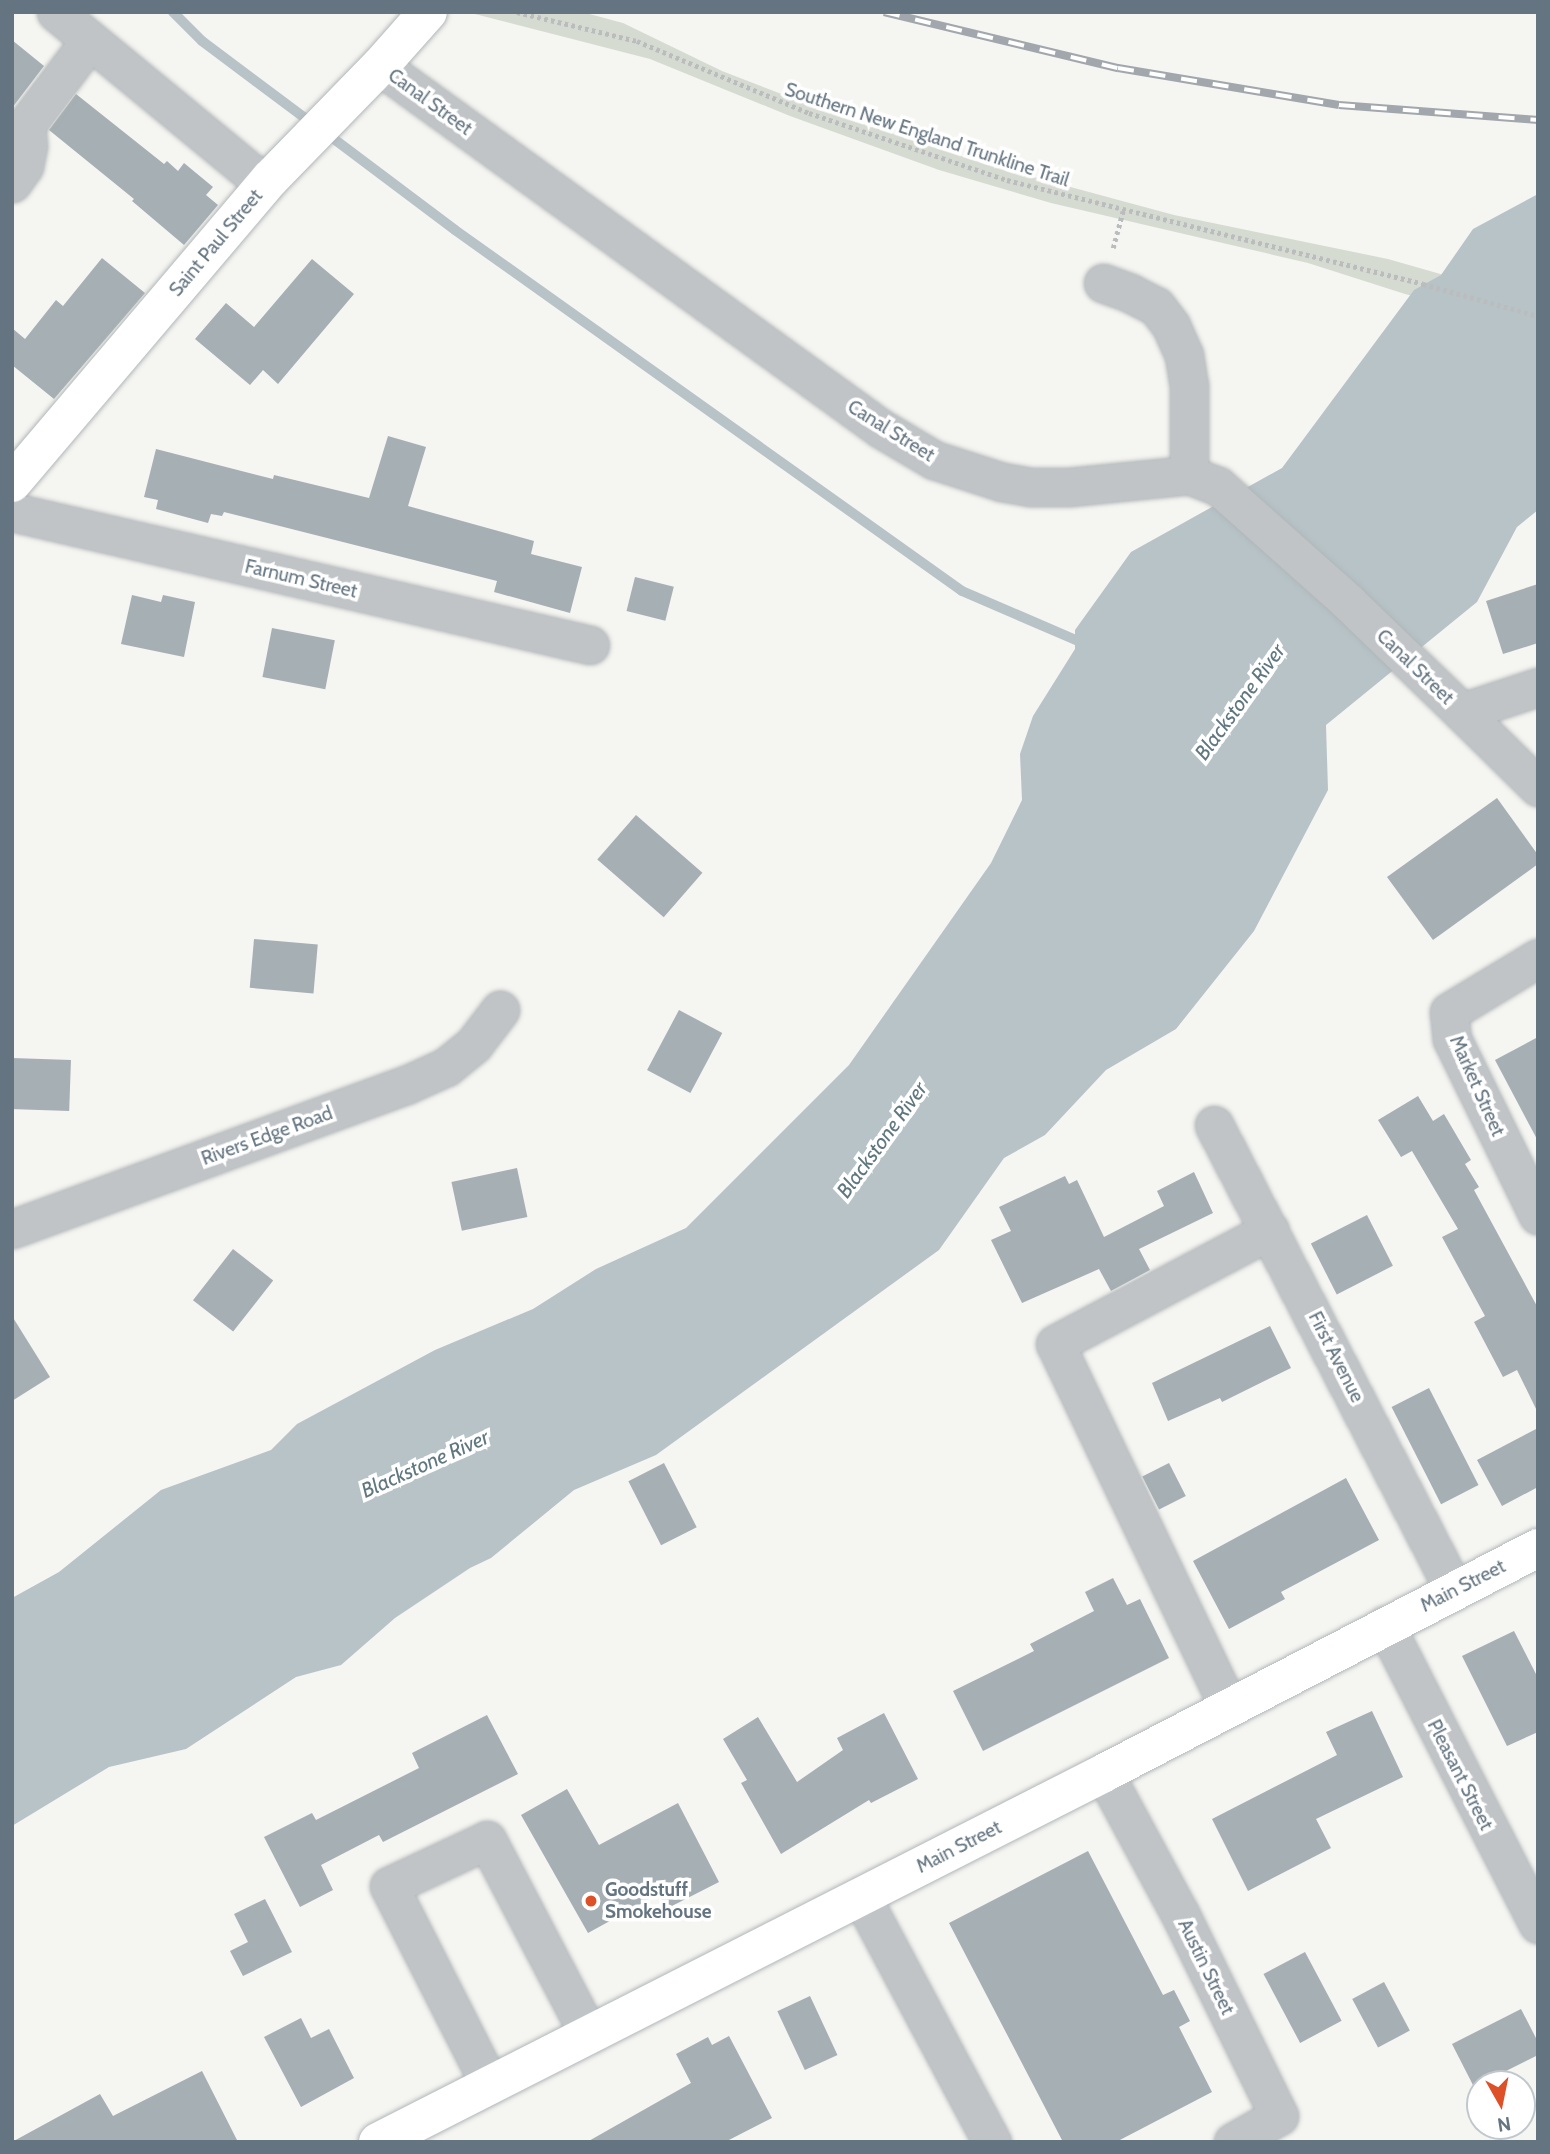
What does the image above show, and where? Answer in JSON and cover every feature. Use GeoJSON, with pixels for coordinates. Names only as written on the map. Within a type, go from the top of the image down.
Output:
{"type":"FeatureCollection","features":[{"type":"Feature","properties":{"kind":"main road","name":"Saint Paul Street"},"geometry":{"type":"LineString","coordinates":[[12,483],[265,184],[380,66],[428,12]]}},
{"type":"Feature","properties":{"kind":"main road","name":"Main Street"},"geometry":{"type":"LineString","coordinates":[[378,2142],[1104,1773],[1538,1548]]}},
{"type":"Feature","properties":{"kind":"street"},"geometry":{"type":"LineString","coordinates":[[57,12],[265,184]]}},
{"type":"Feature","properties":{"kind":"street"},"geometry":{"type":"LineString","coordinates":[[12,183],[24,166],[28,146],[19,122],[90,40]]}},
{"type":"Feature","properties":{"kind":"street","name":"Canal Street"},"geometry":{"type":"LineString","coordinates":[[380,66],[880,428],[934,460],[1002,482],[1031,487],[1203,481],[1348,602],[1462,712],[1538,687]]}},
{"type":"Feature","properties":{"kind":"street"},"geometry":{"type":"LineString","coordinates":[[1103,284],[1156,306],[1171,326],[1184,355],[1203,481]]}},
{"type":"Feature","properties":{"kind":"street","name":"Farnum Street"},"geometry":{"type":"LineString","coordinates":[[12,512],[590,645]]}},
{"type":"Feature","properties":{"kind":"street"},"geometry":{"type":"LineString","coordinates":[[1462,712],[1538,787]]}},
{"type":"Feature","properties":{"kind":"street","name":"Market Street"},"geometry":{"type":"LineString","coordinates":[[1538,958],[1449,1012],[1452,1039],[1538,1215]]}},
{"type":"Feature","properties":{"kind":"street","name":"Rivers Edge Road"},"geometry":{"type":"LineString","coordinates":[[12,1229],[406,1085],[446,1067],[474,1044],[500,1010]]}},
{"type":"Feature","properties":{"kind":"street","name":"First Avenue"},"geometry":{"type":"LineString","coordinates":[[1214,1125],[1454,1590]]}},
{"type":"Feature","properties":{"kind":"street"},"geometry":{"type":"LineString","coordinates":[[1229,1708],[1055,1344],[1270,1230]]}},
{"type":"Feature","properties":{"kind":"street","name":"Pleasant Street"},"geometry":{"type":"LineString","coordinates":[[1385,1625],[1538,1924]]}},
{"type":"Feature","properties":{"kind":"street","name":"Austin Street"},"geometry":{"type":"LineString","coordinates":[[1104,1773],[1179,1912],[1286,2129],[1233,2142]]}},
{"type":"Feature","properties":{"kind":"street"},"geometry":{"type":"LineString","coordinates":[[490,2085],[389,1886],[487,1840],[589,2035]]}},
{"type":"Feature","properties":{"kind":"street"},"geometry":{"type":"LineString","coordinates":[[861,1896],[992,2142]]}},
{"type":"Feature","properties":{"kind":"path","name":"Southern New England Trunkline Trail"},"geometry":{"type":"LineString","coordinates":[[517,12],[637,41],[809,113],[1007,180],[1423,284],[1538,316]]}},
{"type":"Feature","properties":{"kind":"shaded area"},"geometry":{"type":"Polygon","coordinates":[[[467,12],[582,12],[623,23],[722,71],[836,115],[985,164],[1174,215],[1388,259],[1538,302],[1538,330],[1405,294],[1308,263],[1051,203],[939,170],[790,116],[650,59],[467,12]]]}},
{"type":"Feature","properties":{"kind":"water","name":"Blackstone River"},"geometry":{"type":"Polygon","coordinates":[[[1538,194],[1538,510],[1517,527],[1477,602],[1326,725],[1328,790],[1254,931],[1176,1029],[1106,1070],[1045,1135],[1004,1158],[939,1250],[656,1455],[574,1490],[491,1558],[470,1568],[395,1618],[341,1665],[296,1677],[186,1749],[109,1767],[12,1826],[12,1598],[59,1572],[161,1490],[271,1450],[297,1424],[435,1350],[533,1309],[596,1269],[686,1228],[849,1065],[991,863],[1022,800],[1020,754],[1033,716],[1075,649],[1075,630],[1131,552],[1282,468],[1414,290],[1441,275],[1473,229],[1538,194]]]}},
{"type":"Feature","properties":{"kind":"building"},"geometry":{"type":"Polygon","coordinates":[[[12,40],[44,66],[12,108],[12,40]]]}},
{"type":"Feature","properties":{"kind":"building"},"geometry":{"type":"Polygon","coordinates":[[[76,94],[164,164],[167,161],[178,171],[184,163],[213,187],[206,195],[218,205],[184,245],[132,201],[134,199],[49,130],[76,94]]]}},
{"type":"Feature","properties":{"kind":"building"},"geometry":{"type":"Polygon","coordinates":[[[102,258],[145,293],[54,399],[12,365],[12,328],[25,339],[56,300],[63,306],[102,258]]]}},
{"type":"Feature","properties":{"kind":"building"},"geometry":{"type":"Polygon","coordinates":[[[312,259],[354,294],[278,384],[263,370],[250,385],[195,339],[226,303],[254,327],[312,259]]]}},
{"type":"Feature","properties":{"kind":"building"},"geometry":{"type":"Polygon","coordinates":[[[388,436],[426,447],[408,506],[534,541],[531,554],[582,567],[570,613],[494,592],[497,581],[224,512],[222,516],[211,514],[208,523],[156,509],[158,500],[144,497],[156,449],[273,479],[274,475],[369,498],[388,436]]]}},
{"type":"Feature","properties":{"kind":"building"},"geometry":{"type":"Polygon","coordinates":[[[635,577],[674,587],[665,621],[627,611],[635,577]]]}},
{"type":"Feature","properties":{"kind":"building"},"geometry":{"type":"Polygon","coordinates":[[[1538,584],[1538,643],[1503,654],[1486,601],[1538,584]]]}},
{"type":"Feature","properties":{"kind":"building"},"geometry":{"type":"Polygon","coordinates":[[[132,595],[161,602],[163,595],[195,602],[184,657],[121,644],[132,595]]]}},
{"type":"Feature","properties":{"kind":"building"},"geometry":{"type":"Polygon","coordinates":[[[272,628],[335,640],[325,689],[262,677],[272,628]]]}},
{"type":"Feature","properties":{"kind":"building"},"geometry":{"type":"Polygon","coordinates":[[[1497,798],[1538,855],[1538,864],[1433,940],[1387,877],[1497,798]]]}},
{"type":"Feature","properties":{"kind":"building"},"geometry":{"type":"Polygon","coordinates":[[[636,815],[702,873],[664,917],[597,860],[636,815]]]}},
{"type":"Feature","properties":{"kind":"building"},"geometry":{"type":"Polygon","coordinates":[[[254,939],[318,945],[313,993],[250,988],[254,939]]]}},
{"type":"Feature","properties":{"kind":"building"},"geometry":{"type":"Polygon","coordinates":[[[679,1010],[722,1033],[690,1093],[647,1070],[679,1010]]]}},
{"type":"Feature","properties":{"kind":"building"},"geometry":{"type":"Polygon","coordinates":[[[1538,1037],[1538,1141],[1495,1060],[1538,1037]]]}},
{"type":"Feature","properties":{"kind":"building"},"geometry":{"type":"Polygon","coordinates":[[[12,1058],[71,1060],[69,1111],[12,1109],[12,1058]]]}},
{"type":"Feature","properties":{"kind":"building"},"geometry":{"type":"Polygon","coordinates":[[[1418,1096],[1433,1121],[1444,1114],[1471,1160],[1465,1164],[1479,1187],[1474,1190],[1538,1308],[1538,1413],[1517,1370],[1503,1377],[1474,1322],[1485,1316],[1442,1237],[1458,1229],[1412,1151],[1401,1157],[1378,1120],[1418,1096]]]}},
{"type":"Feature","properties":{"kind":"building"},"geometry":{"type":"Polygon","coordinates":[[[517,1168],[527,1217],[462,1231],[451,1182],[517,1168]]]}},
{"type":"Feature","properties":{"kind":"building"},"geometry":{"type":"Polygon","coordinates":[[[1194,1172],[1213,1213],[1139,1249],[1150,1270],[1111,1291],[1099,1269],[1022,1303],[991,1240],[1011,1231],[999,1207],[1065,1176],[1069,1184],[1077,1180],[1104,1237],[1164,1206],[1157,1191],[1194,1172]]]}},
{"type":"Feature","properties":{"kind":"building"},"geometry":{"type":"Polygon","coordinates":[[[1367,1215],[1393,1266],[1337,1294],[1311,1244],[1367,1215]]]}},
{"type":"Feature","properties":{"kind":"building"},"geometry":{"type":"Polygon","coordinates":[[[233,1249],[273,1280],[233,1332],[193,1300],[233,1249]]]}},
{"type":"Feature","properties":{"kind":"building"},"geometry":{"type":"Polygon","coordinates":[[[12,1316],[50,1377],[12,1401],[12,1316]]]}},
{"type":"Feature","properties":{"kind":"building"},"geometry":{"type":"Polygon","coordinates":[[[1270,1326],[1291,1368],[1222,1402],[1220,1398],[1168,1421],[1152,1383],[1270,1326]]]}},
{"type":"Feature","properties":{"kind":"building"},"geometry":{"type":"Polygon","coordinates":[[[1429,1388],[1478,1485],[1441,1504],[1392,1407],[1429,1388]]]}},
{"type":"Feature","properties":{"kind":"building"},"geometry":{"type":"Polygon","coordinates":[[[1538,1428],[1538,1487],[1502,1506],[1477,1460],[1538,1428]]]}},
{"type":"Feature","properties":{"kind":"building"},"geometry":{"type":"Polygon","coordinates":[[[664,1463],[697,1527],[661,1545],[628,1481],[664,1463]]]}},
{"type":"Feature","properties":{"kind":"building"},"geometry":{"type":"Polygon","coordinates":[[[1169,1463],[1186,1496],[1159,1510],[1142,1477],[1169,1463]]]}},
{"type":"Feature","properties":{"kind":"building"},"geometry":{"type":"Polygon","coordinates":[[[1346,1478],[1379,1540],[1281,1592],[1285,1599],[1229,1629],[1193,1561],[1346,1478]]]}},
{"type":"Feature","properties":{"kind":"building"},"geometry":{"type":"Polygon","coordinates":[[[1113,1578],[1127,1605],[1140,1599],[1169,1658],[983,1751],[953,1691],[1034,1651],[1030,1644],[1094,1611],[1085,1592],[1113,1578]]]}},
{"type":"Feature","properties":{"kind":"building"},"geometry":{"type":"Polygon","coordinates":[[[1514,1631],[1538,1678],[1538,1732],[1507,1746],[1462,1656],[1514,1631]]]}},
{"type":"Feature","properties":{"kind":"building"},"geometry":{"type":"Polygon","coordinates":[[[1372,1711],[1403,1777],[1316,1819],[1331,1848],[1248,1891],[1212,1819],[1337,1755],[1326,1732],[1372,1711]]]}},
{"type":"Feature","properties":{"kind":"building"},"geometry":{"type":"Polygon","coordinates":[[[884,1713],[918,1779],[871,1803],[869,1800],[781,1854],[741,1783],[747,1780],[723,1739],[758,1717],[797,1782],[843,1750],[837,1738],[884,1713]]]}},
{"type":"Feature","properties":{"kind":"building"},"geometry":{"type":"Polygon","coordinates":[[[487,1715],[518,1774],[383,1842],[379,1835],[321,1865],[333,1890],[300,1907],[264,1837],[312,1813],[316,1820],[419,1768],[412,1753],[487,1715]]]}},
{"type":"Feature","properties":{"kind":"building"},"geometry":{"type":"Polygon","coordinates":[[[567,1789],[599,1845],[678,1803],[719,1882],[666,1909],[659,1894],[588,1933],[521,1815],[567,1789]]]}},
{"type":"Feature","properties":{"kind":"building"},"geometry":{"type":"Polygon","coordinates":[[[1088,1851],[1163,1995],[1174,1990],[1190,2021],[1179,2027],[1212,2092],[1116,2142],[1063,2142],[949,1923],[1088,1851]]]}},
{"type":"Feature","properties":{"kind":"building"},"geometry":{"type":"Polygon","coordinates":[[[265,1899],[292,1952],[243,1976],[230,1951],[248,1942],[234,1914],[265,1899]]]}},
{"type":"Feature","properties":{"kind":"building"},"geometry":{"type":"Polygon","coordinates":[[[1305,1952],[1342,2021],[1300,2043],[1264,1974],[1305,1952]]]}},
{"type":"Feature","properties":{"kind":"building"},"geometry":{"type":"Polygon","coordinates":[[[1384,1982],[1410,2031],[1378,2047],[1352,1999],[1384,1982]]]}},
{"type":"Feature","properties":{"kind":"building"},"geometry":{"type":"Polygon","coordinates":[[[810,1996],[837,2055],[805,2070],[777,2011],[810,1996]]]}},
{"type":"Feature","properties":{"kind":"building"},"geometry":{"type":"Polygon","coordinates":[[[1521,2009],[1538,2042],[1538,2055],[1508,2070],[1466,2071],[1452,2044],[1521,2009]]]}},
{"type":"Feature","properties":{"kind":"building"},"geometry":{"type":"Polygon","coordinates":[[[301,2018],[311,2038],[329,2029],[354,2078],[301,2107],[264,2037],[301,2018]]]}},
{"type":"Feature","properties":{"kind":"building"},"geometry":{"type":"Polygon","coordinates":[[[729,2036],[772,2118],[725,2142],[587,2142],[691,2083],[676,2054],[708,2037],[712,2045],[729,2036]]]}},
{"type":"Feature","properties":{"kind":"building"},"geometry":{"type":"Polygon","coordinates":[[[202,2071],[238,2142],[12,2142],[100,2094],[113,2116],[202,2071]]]}},
{"type":"Feature","properties":{"kind":"waterway"},"geometry":{"type":"LineString","coordinates":[[173,12],[202,41],[313,124]]}},
{"type":"Feature","properties":{"kind":"waterway"},"geometry":{"type":"LineString","coordinates":[[326,133],[455,230],[962,591],[1085,644]]}},
{"type":"Feature","properties":{"kind":"railway"},"geometry":{"type":"LineString","coordinates":[[884,12],[1118,68],[1339,105],[1538,120]]}},
{"type":"Feature","properties":{"kind":"place","name":"Goodstuff Smokehouse"},"geometry":{"type":"Point","coordinates":[591,1901]}}]}
